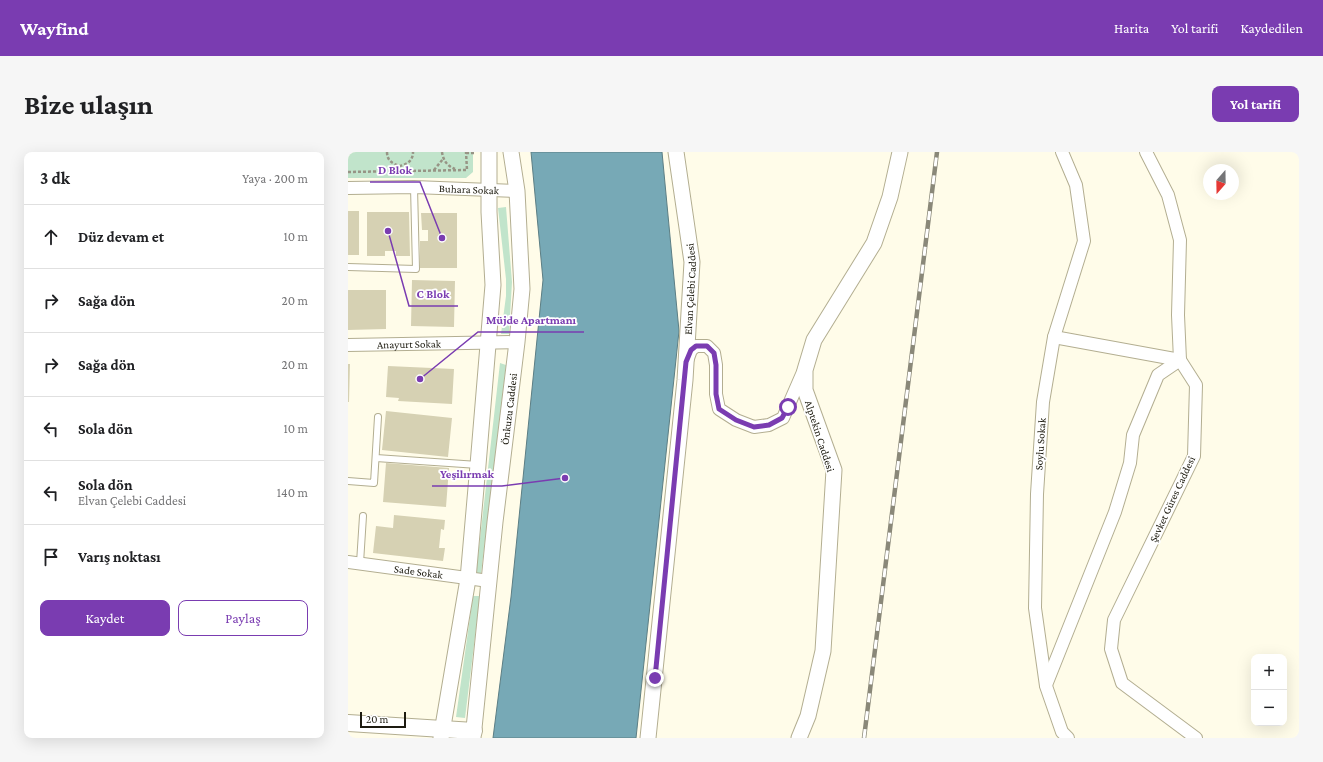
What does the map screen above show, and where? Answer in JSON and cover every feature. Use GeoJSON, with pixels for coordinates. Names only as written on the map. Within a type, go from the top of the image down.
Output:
{"type":"FeatureCollection","features":[{"type":"Feature","properties":{"kind":"main road"},"geometry":{"type":"LineString","coordinates":[[348,723],[442,734],[474,734]]}},
{"type":"Feature","properties":{"kind":"street"},"geometry":{"type":"LineString","coordinates":[[442,734],[468,579],[493,285],[489,152]]}},
{"type":"Feature","properties":{"kind":"street","name":"Önkuzu Caddesi"},"geometry":{"type":"LineString","coordinates":[[474,734],[504,443],[518,342],[522,289],[517,191],[511,152]]}},
{"type":"Feature","properties":{"kind":"street","name":"Elvan Çelebi Caddesi"},"geometry":{"type":"LineString","coordinates":[[648,738],[686,362],[692,262],[676,152]]}},
{"type":"Feature","properties":{"kind":"street","name":"Alptekin Caddesi"},"geometry":{"type":"LineString","coordinates":[[799,738],[808,716],[823,651],[834,470],[805,390],[804,370],[814,340],[874,243],[890,197],[900,152]]}},
{"type":"Feature","properties":{"kind":"street","name":"Soylu Sokak"},"geometry":{"type":"LineString","coordinates":[[1062,152],[1076,185],[1084,241],[1054,337],[1043,402],[1037,494],[1035,608],[1046,686],[1062,732],[1068,738]]}},
{"type":"Feature","properties":{"kind":"street"},"geometry":{"type":"LineString","coordinates":[[1146,152],[1168,195],[1180,240],[1178,315],[1180,360]]}},
{"type":"Feature","properties":{"kind":"street","name":"Buhara Sokak"},"geometry":{"type":"LineString","coordinates":[[348,188],[414,187],[517,191]]}},
{"type":"Feature","properties":{"kind":"street"},"geometry":{"type":"LineString","coordinates":[[1054,337],[1180,360]]}},
{"type":"Feature","properties":{"kind":"street","name":"Anayurt Sokak"},"geometry":{"type":"LineString","coordinates":[[348,345],[518,342]]}},
{"type":"Feature","properties":{"kind":"street"},"geometry":{"type":"LineString","coordinates":[[686,362],[691,350],[696,346],[707,346],[714,353],[716,365],[716,394],[719,409],[736,420],[754,427],[769,425],[782,418],[804,370]]}},
{"type":"Feature","properties":{"kind":"street"},"geometry":{"type":"LineString","coordinates":[[1046,686],[1116,512],[1130,463],[1133,435],[1158,375],[1180,360]]}},
{"type":"Feature","properties":{"kind":"street","name":"Şevket Güres Caddesi"},"geometry":{"type":"LineString","coordinates":[[1180,360],[1196,384],[1194,456],[1114,620],[1111,649],[1122,683],[1196,738]]}},
{"type":"Feature","properties":{"kind":"street","name":"Sade Sokak"},"geometry":{"type":"LineString","coordinates":[[348,562],[489,581]]}},
{"type":"Feature","properties":{"kind":"lane"},"geometry":{"type":"LineString","coordinates":[[348,266],[416,269],[414,187]]}},
{"type":"Feature","properties":{"kind":"lane"},"geometry":{"type":"LineString","coordinates":[[348,481],[374,483],[378,417]]}},
{"type":"Feature","properties":{"kind":"lane"},"geometry":{"type":"LineString","coordinates":[[376,458],[478,465]]}},
{"type":"Feature","properties":{"kind":"lane"},"geometry":{"type":"LineString","coordinates":[[360,563],[363,516]]}},
{"type":"Feature","properties":{"kind":"path"},"geometry":{"type":"LineString","coordinates":[[387,152],[389,160],[392,163],[400,165],[405,165],[409,162],[412,159],[413,152]]}},
{"type":"Feature","properties":{"kind":"path"},"geometry":{"type":"LineString","coordinates":[[442,152],[443,159],[452,168],[457,170]]}},
{"type":"Feature","properties":{"kind":"path"},"geometry":{"type":"LineString","coordinates":[[348,172],[466,170],[466,152]]}},
{"type":"Feature","properties":{"kind":"path"},"geometry":{"type":"LineString","coordinates":[[433,171],[443,159]]}},
{"type":"Feature","properties":{"kind":"path"},"geometry":{"type":"LineString","coordinates":[[400,165],[400,171]]}},
{"type":"Feature","properties":{"kind":"green space"},"geometry":{"type":"Polygon","coordinates":[[[348,152],[473,152],[473,172],[466,178],[348,178],[348,152]]]}},
{"type":"Feature","properties":{"kind":"green space"},"geometry":{"type":"Polygon","coordinates":[[[506,207],[512,282],[509,334],[501,334],[506,296],[506,279],[498,208],[506,207]]]}},
{"type":"Feature","properties":{"kind":"green space"},"geometry":{"type":"Polygon","coordinates":[[[500,363],[506,365],[481,574],[476,574],[500,363]]]}},
{"type":"Feature","properties":{"kind":"green space"},"geometry":{"type":"Polygon","coordinates":[[[473,596],[480,596],[465,718],[456,717],[473,596]]]}},
{"type":"Feature","properties":{"kind":"water"},"geometry":{"type":"Polygon","coordinates":[[[531,152],[662,152],[679,331],[636,738],[493,738],[511,597],[543,280],[531,152]]]}},
{"type":"Feature","properties":{"kind":"building"},"geometry":{"type":"Polygon","coordinates":[[[348,211],[359,211],[359,255],[348,255],[348,211]]]}},
{"type":"Feature","properties":{"kind":"building"},"geometry":{"type":"Polygon","coordinates":[[[367,212],[409,212],[410,256],[396,256],[396,251],[385,251],[385,256],[367,256],[367,212]]]}},
{"type":"Feature","properties":{"kind":"building"},"geometry":{"type":"Polygon","coordinates":[[[421,213],[457,213],[457,268],[420,268],[420,241],[428,241],[428,230],[422,230],[421,213]]]}},
{"type":"Feature","properties":{"kind":"building"},"geometry":{"type":"Polygon","coordinates":[[[412,280],[455,281],[454,327],[411,326],[412,280]]]}},
{"type":"Feature","properties":{"kind":"building"},"geometry":{"type":"Polygon","coordinates":[[[348,290],[386,290],[386,329],[348,330],[348,290]]]}},
{"type":"Feature","properties":{"kind":"building"},"geometry":{"type":"Polygon","coordinates":[[[348,364],[350,364],[349,402],[348,402],[348,364]]]}},
{"type":"Feature","properties":{"kind":"building"},"geometry":{"type":"Polygon","coordinates":[[[388,366],[454,369],[452,404],[398,401],[399,398],[386,397],[388,366]]]}},
{"type":"Feature","properties":{"kind":"building"},"geometry":{"type":"Polygon","coordinates":[[[386,411],[452,418],[448,457],[382,450],[386,411]]]}},
{"type":"Feature","properties":{"kind":"building"},"geometry":{"type":"Polygon","coordinates":[[[386,463],[449,468],[446,507],[383,502],[386,463]]]}},
{"type":"Feature","properties":{"kind":"building"},"geometry":{"type":"Polygon","coordinates":[[[394,515],[445,520],[444,530],[441,529],[439,548],[445,548],[443,561],[373,553],[376,526],[393,528],[394,515]]]}},
{"type":"Feature","properties":{"kind":"railway"},"geometry":{"type":"LineString","coordinates":[[864,738],[937,152]]}},
{"type":"Feature","properties":{"kind":"place","name":"C Blok"},"geometry":{"type":"Point","coordinates":[388,231]}},
{"type":"Feature","properties":{"kind":"place","name":"D Blok"},"geometry":{"type":"Point","coordinates":[442,238]}},
{"type":"Feature","properties":{"kind":"place","name":"Müjde Apartmanı"},"geometry":{"type":"Point","coordinates":[420,379]}},
{"type":"Feature","properties":{"kind":"place","name":"Yeşilırmak"},"geometry":{"type":"Point","coordinates":[565,478]}},
{"type":"Feature","properties":{"kind":"route"},"geometry":{"type":"LineString","coordinates":[[655,678],[686,362],[691,350],[696,346],[707,346],[714,353],[716,365],[716,394],[719,409],[736,420],[754,427],[769,425],[782,418],[788,407]]}}]}
